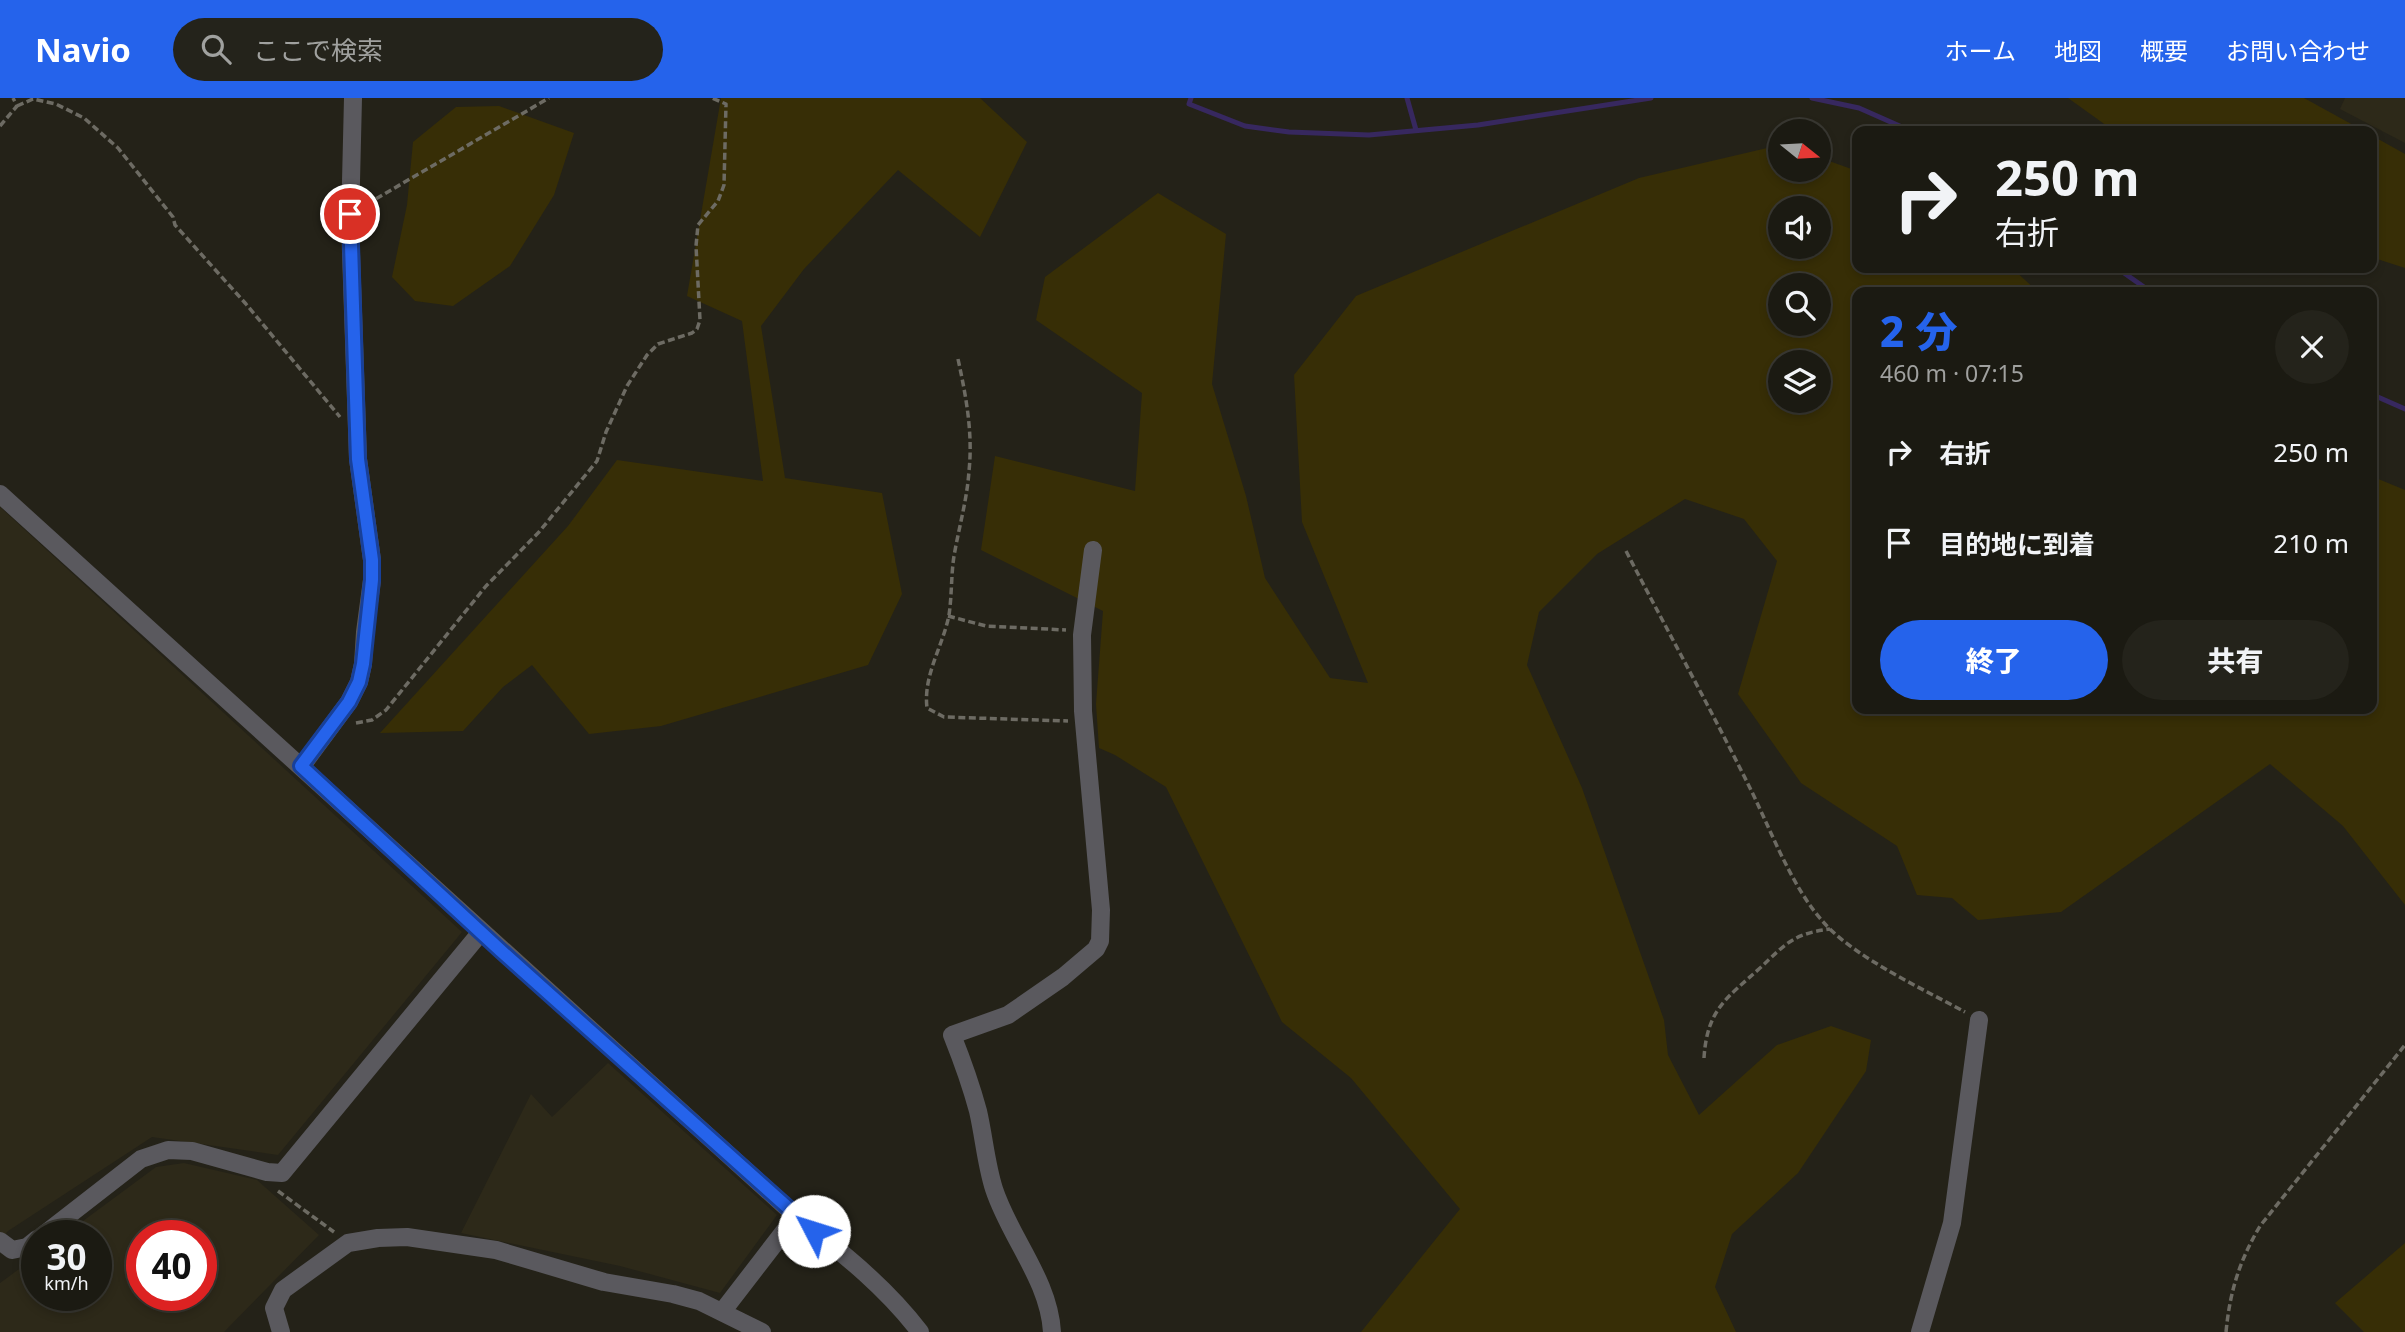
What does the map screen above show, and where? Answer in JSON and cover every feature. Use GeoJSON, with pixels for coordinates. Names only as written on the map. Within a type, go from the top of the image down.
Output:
{"type":"FeatureCollection","features":[{"type":"Feature","properties":{"kind":"street"},"geometry":{"type":"LineString","coordinates":[[301,766],[349,702],[359,682],[372,580],[357,438],[350,214],[354,98]]}},
{"type":"Feature","properties":{"kind":"street"},"geometry":{"type":"LineString","coordinates":[[0,494],[796,1216],[869,1275],[898,1304],[920,1332]]}},
{"type":"Feature","properties":{"kind":"street"},"geometry":{"type":"LineString","coordinates":[[1052,1332],[1041,1286],[994,1189],[970,1082],[952,1035],[1008,1015],[1063,977],[1096,949],[1100,941],[1101,910],[1084,722],[1082,631],[1093,550]]}},
{"type":"Feature","properties":{"kind":"street"},"geometry":{"type":"LineString","coordinates":[[63,1220],[141,1159],[168,1150],[192,1151],[267,1172],[282,1173],[481,932]]}},
{"type":"Feature","properties":{"kind":"street"},"geometry":{"type":"LineString","coordinates":[[1920,1332],[1952,1223],[1979,1020]]}},
{"type":"Feature","properties":{"kind":"street"},"geometry":{"type":"LineString","coordinates":[[722,1312],[796,1216]]}},
{"type":"Feature","properties":{"kind":"street"},"geometry":{"type":"LineString","coordinates":[[281,1332],[274,1308],[283,1290],[348,1243],[407,1237],[496,1250],[604,1282],[673,1294],[699,1301],[762,1332]]}},
{"type":"Feature","properties":{"kind":"street"},"geometry":{"type":"LineString","coordinates":[[0,1241],[12,1250],[21,1248]]}},
{"type":"Feature","properties":{"kind":"path"},"geometry":{"type":"LineString","coordinates":[[13,98],[18,106]]}},
{"type":"Feature","properties":{"kind":"path"},"geometry":{"type":"LineString","coordinates":[[350,214],[549,98]]}},
{"type":"Feature","properties":{"kind":"path"},"geometry":{"type":"LineString","coordinates":[[333,724],[348,725],[372,720],[386,710],[486,586],[539,532],[597,461],[606,432],[627,386],[648,355],[658,344],[697,329],[700,320],[696,246],[698,225],[719,201],[724,185],[726,104],[712,98]]}},
{"type":"Feature","properties":{"kind":"path"},"geometry":{"type":"LineString","coordinates":[[0,126],[18,106],[33,99],[55,104],[84,118],[118,148],[173,216],[175,225],[246,304],[357,438]]}},
{"type":"Feature","properties":{"kind":"path"},"geometry":{"type":"LineString","coordinates":[[958,359],[966,398],[970,471],[954,557],[948,616],[928,681],[925,698],[927,708],[943,717],[1084,722]]}},
{"type":"Feature","properties":{"kind":"path"},"geometry":{"type":"LineString","coordinates":[[1626,551],[1799,888],[1829,929],[1845,943],[1889,970],[1979,1020]]}},
{"type":"Feature","properties":{"kind":"path"},"geometry":{"type":"LineString","coordinates":[[948,616],[986,626],[1082,631]]}},
{"type":"Feature","properties":{"kind":"path"},"geometry":{"type":"LineString","coordinates":[[1704,1058],[1705,1038],[1713,1017],[1728,995],[1788,941],[1808,932],[1829,929]]}},
{"type":"Feature","properties":{"kind":"path"},"geometry":{"type":"LineString","coordinates":[[2226,1332],[2228,1306],[2242,1257],[2260,1226],[2405,1045]]}},
{"type":"Feature","properties":{"kind":"path"},"geometry":{"type":"LineString","coordinates":[[267,1172],[272,1186],[348,1243]]}},
{"type":"Feature","properties":{"kind":"shaded area"},"geometry":{"type":"Polygon","coordinates":[[[721,98],[980,98],[1027,142],[980,237],[898,170],[804,269],[761,326],[785,478],[882,493],[902,594],[868,665],[661,726],[589,734],[532,665],[503,687],[463,731],[380,733],[568,526],[617,460],[763,481],[742,321],[687,296],[721,98]]]}},
{"type":"Feature","properties":{"kind":"shaded area"},"geometry":{"type":"Polygon","coordinates":[[[2068,98],[2304,98],[2355,126],[2107,126],[2068,98]]]}},
{"type":"Feature","properties":{"kind":"shaded area"},"geometry":{"type":"Polygon","coordinates":[[[2345,98],[2405,98],[2405,143],[2377,126],[2340,109],[2345,98]]]}},
{"type":"Feature","properties":{"kind":"shaded area"},"geometry":{"type":"Polygon","coordinates":[[[499,106],[574,133],[554,195],[510,266],[453,306],[415,301],[392,277],[407,205],[413,142],[456,107],[499,106]]]}},
{"type":"Feature","properties":{"kind":"shaded area"},"geometry":{"type":"Polygon","coordinates":[[[2377,138],[2405,154],[2405,268],[2377,259],[2377,138]]]}},
{"type":"Feature","properties":{"kind":"shaded area"},"geometry":{"type":"Polygon","coordinates":[[[1768,148],[1768,182],[1831,182],[1831,162],[1852,169],[1852,273],[2017,273],[2033,287],[1852,287],[1852,714],[2377,714],[2377,478],[2405,490],[2405,905],[2343,826],[2270,764],[2061,912],[1978,920],[1952,898],[1917,895],[1897,846],[1801,783],[1738,694],[1777,561],[1744,519],[1685,499],[1597,554],[1539,612],[1527,665],[1582,788],[1664,1020],[1668,1055],[1699,1115],[1777,1045],[1831,1026],[1871,1040],[1866,1071],[1798,1173],[1732,1234],[1715,1287],[1736,1332],[1361,1332],[1460,1209],[1351,1078],[1282,1022],[1166,787],[1099,748],[1096,704],[1103,611],[981,550],[995,456],[1135,491],[1142,393],[1036,320],[1045,277],[1158,193],[1226,234],[1212,384],[1246,496],[1265,578],[1330,678],[1368,683],[1302,522],[1294,375],[1356,296],[1639,178],[1768,148]]]}},
{"type":"Feature","properties":{"kind":"shaded area"},"geometry":{"type":"Polygon","coordinates":[[[0,507],[462,932],[278,1155],[152,1137],[21,1220],[0,1240],[0,507]]]}},
{"type":"Feature","properties":{"kind":"shaded area"},"geometry":{"type":"Polygon","coordinates":[[[608,1063],[777,1215],[720,1293],[620,1266],[461,1233],[531,1094],[552,1117],[608,1063]]]}},
{"type":"Feature","properties":{"kind":"shaded area"},"geometry":{"type":"Polygon","coordinates":[[[184,1163],[257,1180],[319,1235],[224,1332],[0,1332],[0,1283],[21,1268],[21,1311],[112,1311],[112,1220],[84,1220],[156,1167],[184,1163]]]}},
{"type":"Feature","properties":{"kind":"shaded area"},"geometry":{"type":"Polygon","coordinates":[[[2405,1243],[2405,1332],[2364,1332],[2335,1303],[2405,1243]]]}},
{"type":"Feature","properties":{"kind":"waterway"},"geometry":{"type":"LineString","coordinates":[[1191,98],[1189,104],[1245,126],[1289,132],[1369,135],[1478,125],[1651,98]]}},
{"type":"Feature","properties":{"kind":"waterway"},"geometry":{"type":"LineString","coordinates":[[1407,98],[1416,130]]}},
{"type":"Feature","properties":{"kind":"waterway"},"geometry":{"type":"LineString","coordinates":[[1812,98],[1859,108],[1900,126]]}},
{"type":"Feature","properties":{"kind":"waterway"},"geometry":{"type":"LineString","coordinates":[[2124,273],[2144,287]]}},
{"type":"Feature","properties":{"kind":"waterway"},"geometry":{"type":"LineString","coordinates":[[2377,397],[2405,409]]}},
{"type":"Feature","properties":{"kind":"route"},"geometry":{"type":"LineString","coordinates":[[350,214],[358,459],[372,560],[372,580],[359,682],[349,702],[301,766],[500,950],[814,1231]]}}]}
